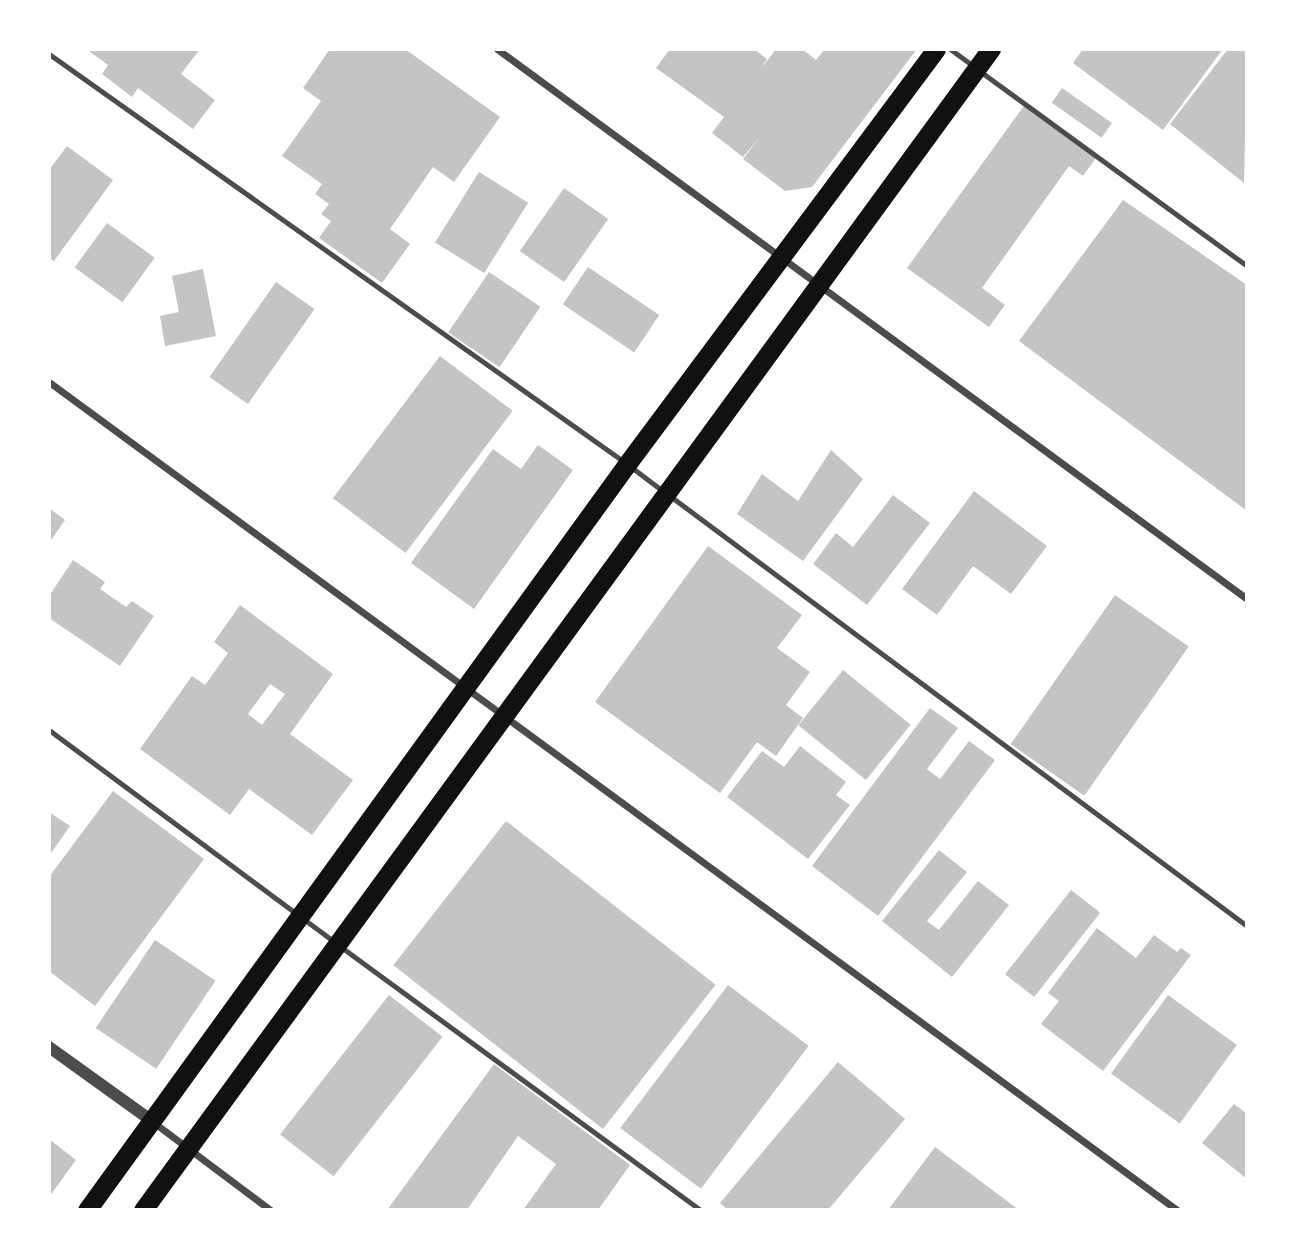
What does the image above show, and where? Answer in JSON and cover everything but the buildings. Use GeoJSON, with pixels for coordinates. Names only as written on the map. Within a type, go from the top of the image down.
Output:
{"type":"FeatureCollection","features":[{"type":"Feature","properties":{"kind":"highway"},"geometry":{"type":"LineString","coordinates":[[87,1210],[466,690],[627,464],[936,49]]}},
{"type":"Feature","properties":{"kind":"highway"},"geometry":{"type":"LineString","coordinates":[[143,1210],[501,716],[822,284],[991,49]]}},
{"type":"Feature","properties":{"kind":"street"},"geometry":{"type":"LineString","coordinates":[[497,49],[783,254],[1247,599]]}},
{"type":"Feature","properties":{"kind":"street"},"geometry":{"type":"LineString","coordinates":[[49,382],[1177,1210]]}},
{"type":"Feature","properties":{"kind":"street"},"geometry":{"type":"LineString","coordinates":[[49,1047],[270,1210]]}},
{"type":"Feature","properties":{"kind":"lane"},"geometry":{"type":"LineString","coordinates":[[950,49],[1247,266]]}},
{"type":"Feature","properties":{"kind":"lane"},"geometry":{"type":"LineString","coordinates":[[49,54],[627,464],[1247,926]]}},
{"type":"Feature","properties":{"kind":"lane"},"geometry":{"type":"LineString","coordinates":[[49,730],[700,1210]]}}]}
